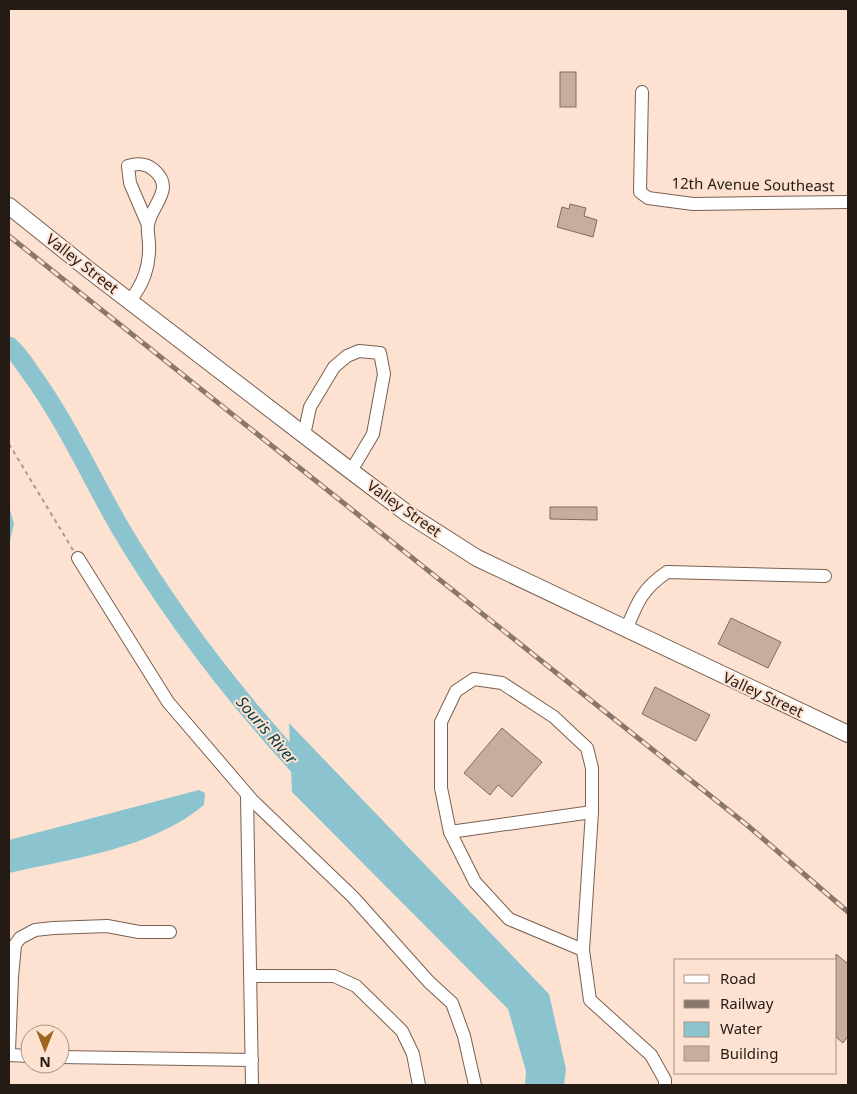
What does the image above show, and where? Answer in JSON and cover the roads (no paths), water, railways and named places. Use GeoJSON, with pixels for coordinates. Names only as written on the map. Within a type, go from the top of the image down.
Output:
{"type":"FeatureCollection","features":[{"type":"Feature","properties":{"kind":"main road","name":"Valley Street"},"geometry":{"type":"LineString","coordinates":[[9,206],[304,436],[408,514],[477,558],[848,734]]}},
{"type":"Feature","properties":{"kind":"street","name":"12th Avenue Southeast"},"geometry":{"type":"LineString","coordinates":[[642,92],[640,192],[648,198],[692,204],[848,202]]}},
{"type":"Feature","properties":{"kind":"street"},"geometry":{"type":"LineString","coordinates":[[130,301],[139,289],[150,259],[148,225]]}},
{"type":"Feature","properties":{"kind":"street"},"geometry":{"type":"LineString","coordinates":[[304,436],[310,407],[334,367],[347,356],[359,351],[380,353],[384,374],[373,434],[351,471]]}},
{"type":"Feature","properties":{"kind":"street"},"geometry":{"type":"LineString","coordinates":[[78,558],[168,702],[247,795],[353,897],[430,982],[452,1003],[464,1036],[475,1085]]}},
{"type":"Feature","properties":{"kind":"street"},"geometry":{"type":"LineString","coordinates":[[626,630],[638,600],[650,583],[667,572],[826,576]]}},
{"type":"Feature","properties":{"kind":"street"},"geometry":{"type":"LineString","coordinates":[[583,950],[509,919],[475,882],[450,832],[441,788],[441,722],[456,691],[474,679],[502,683],[554,717],[587,748],[592,768],[592,812],[583,950],[590,1000],[651,1055],[665,1080],[665,1085]]}},
{"type":"Feature","properties":{"kind":"street"},"geometry":{"type":"LineString","coordinates":[[247,795],[252,1085]]}},
{"type":"Feature","properties":{"kind":"street"},"geometry":{"type":"LineString","coordinates":[[450,832],[592,812]]}},
{"type":"Feature","properties":{"kind":"street"},"geometry":{"type":"LineString","coordinates":[[9,1051],[15,945],[20,938],[35,930],[53,928],[107,926],[139,932],[170,932]]}},
{"type":"Feature","properties":{"kind":"street"},"geometry":{"type":"LineString","coordinates":[[251,976],[334,976],[356,986],[402,1031],[413,1054],[419,1085]]}},
{"type":"Feature","properties":{"kind":"street"},"geometry":{"type":"LineString","coordinates":[[70,1057],[252,1060]]}},
{"type":"Feature","properties":{"kind":"water"},"geometry":{"type":"Polygon","coordinates":[[[9,506],[14,524],[9,545],[9,506]]]}},
{"type":"Feature","properties":{"kind":"water"},"geometry":{"type":"Polygon","coordinates":[[[289,723],[549,994],[566,1069],[564,1085],[525,1085],[526,1071],[508,1009],[292,792],[289,723]]]}},
{"type":"Feature","properties":{"kind":"water"},"geometry":{"type":"Polygon","coordinates":[[[199,790],[205,793],[204,805],[183,820],[160,832],[111,850],[9,873],[9,840],[199,790]]]}},
{"type":"Feature","properties":{"kind":"waterway","name":"Souris River"},"geometry":{"type":"LineString","coordinates":[[9,346],[23,362],[55,409],[119,526],[161,593],[231,687],[308,776]]}},
{"type":"Feature","properties":{"kind":"railway"},"geometry":{"type":"LineString","coordinates":[[9,236],[747,825],[848,912]]}}]}
